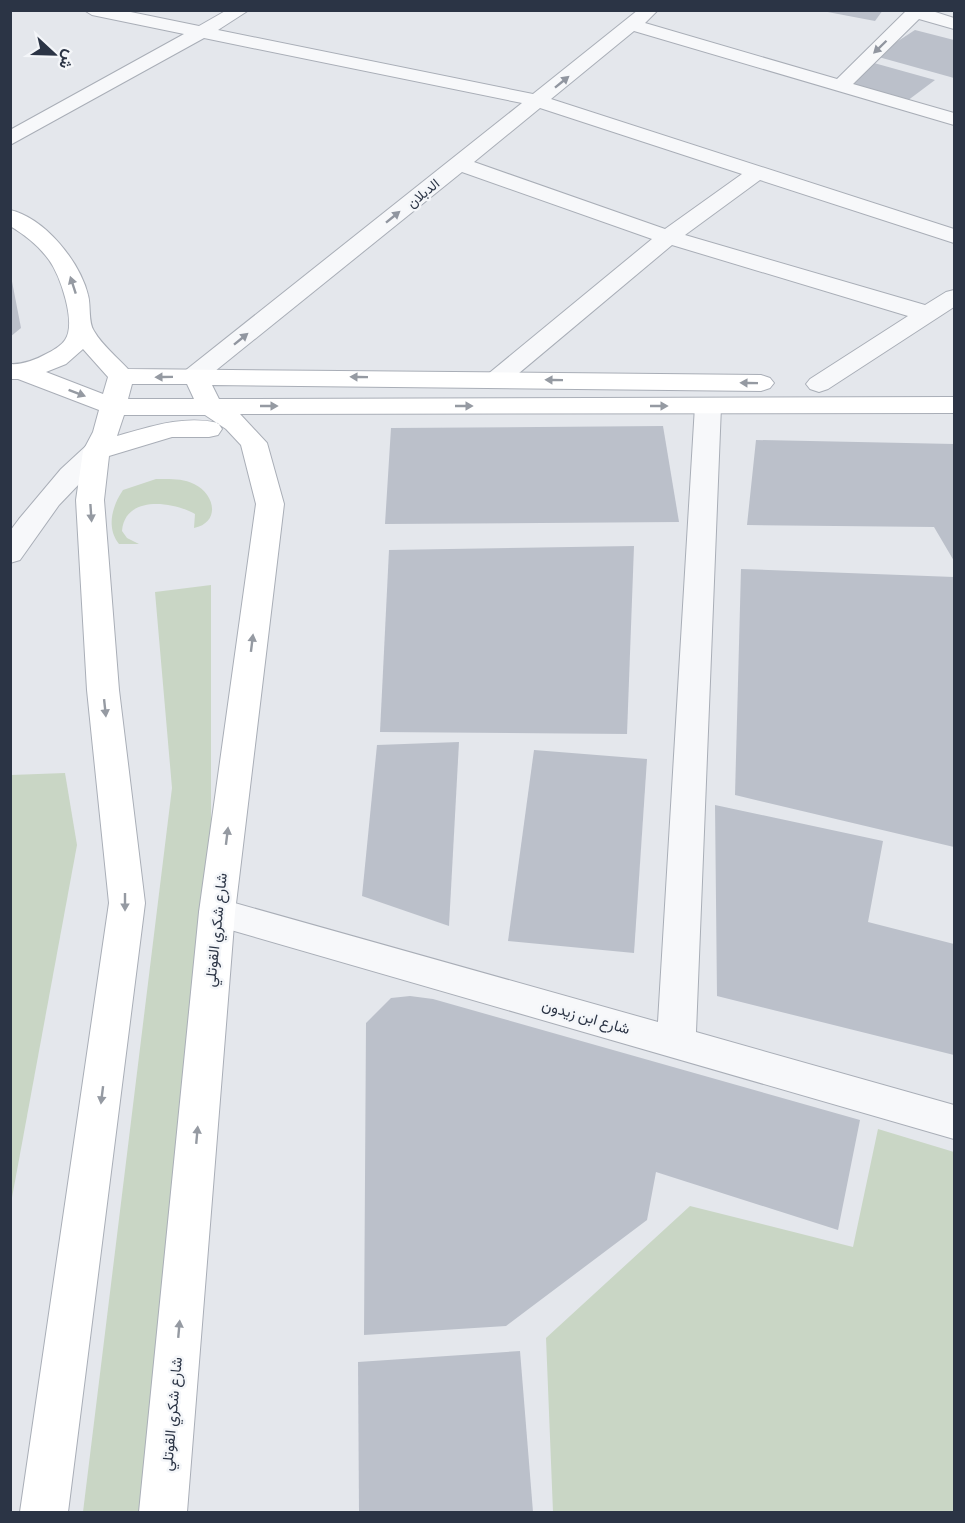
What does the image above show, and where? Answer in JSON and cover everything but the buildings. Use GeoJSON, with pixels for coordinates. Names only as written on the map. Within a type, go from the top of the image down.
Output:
{"type":"FeatureCollection","features":[{"type":"Feature","properties":{"kind":"main road"},"geometry":{"type":"LineString","coordinates":[[10,216],[35,231],[55,251],[71,276],[79,302],[81,332],[117,392],[106,432],[96,451],[90,512],[103,690],[127,903],[44,1512]]}},
{"type":"Feature","properties":{"kind":"main road"},"geometry":{"type":"LineString","coordinates":[[16,372],[62,355],[76,343],[81,332]]}},
{"type":"Feature","properties":{"kind":"main road"},"geometry":{"type":"LineString","coordinates":[[16,372],[117,392],[203,391],[497,379],[954,384]]}},
{"type":"Feature","properties":{"kind":"main road"},"geometry":{"type":"LineString","coordinates":[[117,392],[162,377],[203,391],[708,406],[954,405]]}},
{"type":"Feature","properties":{"kind":"main road","name":"شارع شكري القوتلي"},"geometry":{"type":"LineString","coordinates":[[163,1512],[217,912],[270,504],[254,443],[203,391]]}},
{"type":"Feature","properties":{"kind":"main road"},"geometry":{"type":"LineString","coordinates":[[96,451],[170,429],[202,427],[230,432],[254,443]]}},
{"type":"Feature","properties":{"kind":"street"},"geometry":{"type":"LineString","coordinates":[[92,10],[539,100],[954,236]]}},
{"type":"Feature","properties":{"kind":"street"},"geometry":{"type":"LineString","coordinates":[[10,139],[241,10]]}},
{"type":"Feature","properties":{"kind":"street","name":"الدبلان"},"geometry":{"type":"LineString","coordinates":[[203,391],[460,164],[650,10]]}},
{"type":"Feature","properties":{"kind":"street"},"geometry":{"type":"LineString","coordinates":[[842,84],[917,11],[954,24]]}},
{"type":"Feature","properties":{"kind":"street"},"geometry":{"type":"LineString","coordinates":[[632,25],[842,84],[954,119]]}},
{"type":"Feature","properties":{"kind":"street"},"geometry":{"type":"LineString","coordinates":[[460,164],[668,237],[928,314]]}},
{"type":"Feature","properties":{"kind":"street"},"geometry":{"type":"LineString","coordinates":[[497,379],[668,237],[759,171]]}},
{"type":"Feature","properties":{"kind":"street"},"geometry":{"type":"LineString","coordinates":[[819,384],[954,297]]}},
{"type":"Feature","properties":{"kind":"street"},"geometry":{"type":"LineString","coordinates":[[676,1043],[708,406]]}},
{"type":"Feature","properties":{"kind":"street"},"geometry":{"type":"LineString","coordinates":[[10,554],[31,520],[54,491],[96,451]]}},
{"type":"Feature","properties":{"kind":"street","name":"شارع ابن زيدون"},"geometry":{"type":"LineString","coordinates":[[217,912],[954,1122]]}},
{"type":"Feature","properties":{"kind":"green space"},"geometry":{"type":"Polygon","coordinates":[[[156,479],[185,481],[201,489],[207,494],[212,508],[208,520],[203,525],[194,528],[195,514],[163,504],[140,506],[131,511],[125,519],[122,531],[127,538],[139,544],[119,544],[113,531],[112,517],[119,496],[123,490],[156,479]]]}},
{"type":"Feature","properties":{"kind":"green space"},"geometry":{"type":"Polygon","coordinates":[[[211,585],[211,839],[146,1512],[83,1512],[172,788],[155,592],[211,585]]]}},
{"type":"Feature","properties":{"kind":"green space"},"geometry":{"type":"Polygon","coordinates":[[[65,773],[77,845],[11,1203],[11,775],[65,773]]]}},
{"type":"Feature","properties":{"kind":"green space"},"geometry":{"type":"Polygon","coordinates":[[[878,1129],[954,1152],[954,1512],[553,1512],[546,1338],[690,1206],[853,1247],[878,1129]]]}}]}
